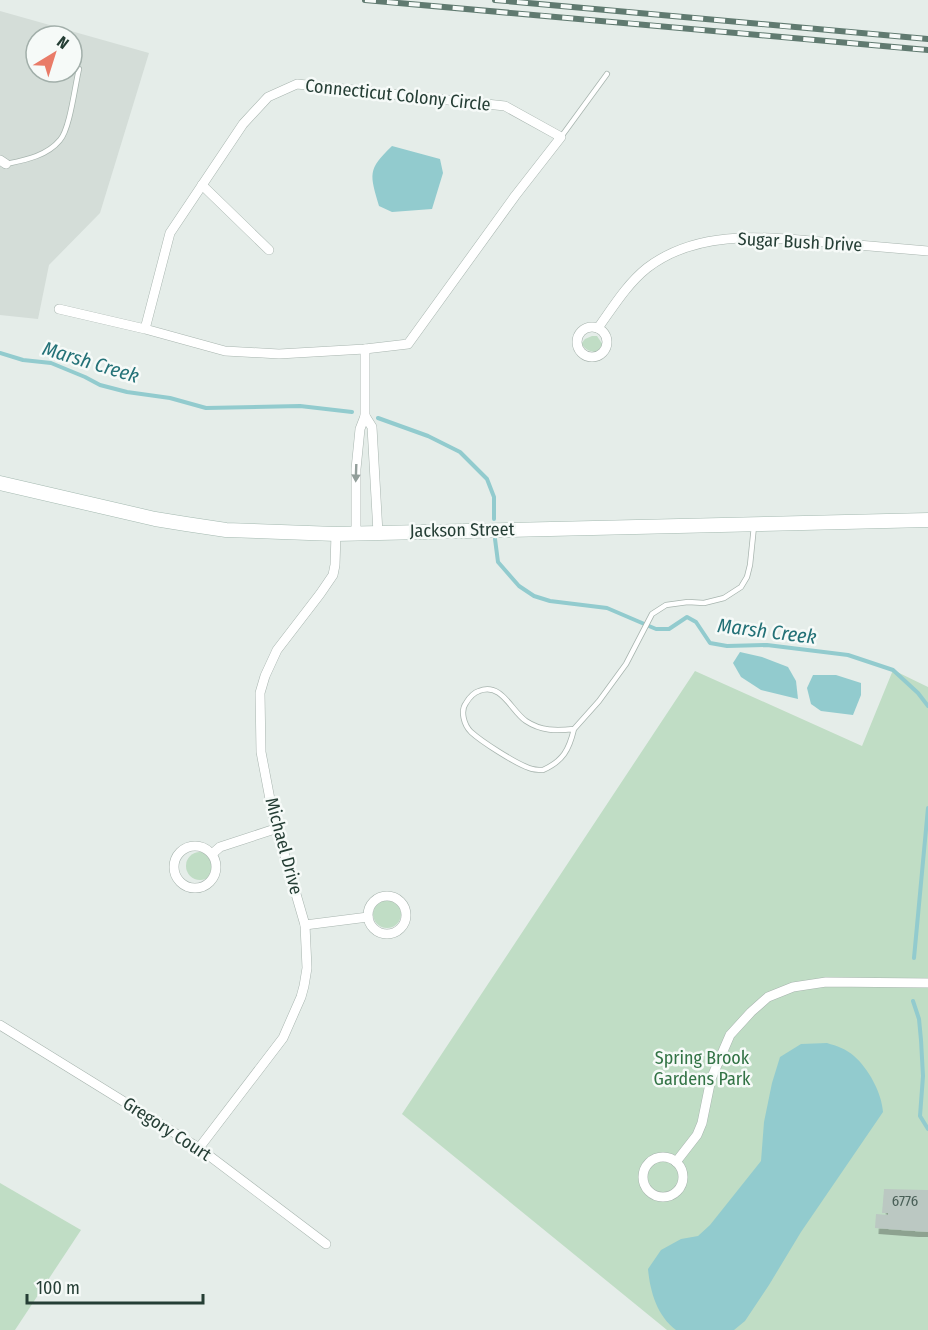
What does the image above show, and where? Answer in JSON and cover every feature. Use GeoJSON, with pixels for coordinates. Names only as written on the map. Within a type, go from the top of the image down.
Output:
{"type":"FeatureCollection","features":[{"type":"Feature","properties":{"kind":"street","name":"Connecticut Colony Circle"},"geometry":{"type":"LineString","coordinates":[[145,329],[170,233],[243,124],[268,97],[297,84],[505,106],[561,137]]}},
{"type":"Feature","properties":{"kind":"street"},"geometry":{"type":"LineString","coordinates":[[59,309],[225,351],[279,354],[408,344],[515,196],[561,137]]}},
{"type":"Feature","properties":{"kind":"street"},"geometry":{"type":"LineString","coordinates":[[202,185],[269,250]]}},
{"type":"Feature","properties":{"kind":"street","name":"Sugar Bush Drive"},"geometry":{"type":"LineString","coordinates":[[598,328],[627,289],[647,269],[660,260],[697,244],[733,238],[763,237],[928,251]]}},
{"type":"Feature","properties":{"kind":"street"},"geometry":{"type":"LineString","coordinates":[[356,534],[356,470],[360,429],[365,416],[365,349]]}},
{"type":"Feature","properties":{"kind":"street"},"geometry":{"type":"LineString","coordinates":[[365,416],[372,427],[378,532]]}},
{"type":"Feature","properties":{"kind":"street","name":"Jackson Street"},"geometry":{"type":"LineString","coordinates":[[0,483],[155,519],[226,530],[356,534],[928,520]]}},
{"type":"Feature","properties":{"kind":"street","name":"Michael Drive"},"geometry":{"type":"LineString","coordinates":[[199,1148],[283,1038],[304,986],[307,968],[305,925],[273,815],[261,752],[261,693],[265,676],[277,650],[333,575],[336,534]]}},
{"type":"Feature","properties":{"kind":"street"},"geometry":{"type":"LineString","coordinates":[[212,854],[220,847],[278,828]]}},
{"type":"Feature","properties":{"kind":"street"},"geometry":{"type":"LineString","coordinates":[[198,846],[212,854],[216,861],[216,869],[209,884],[194,888],[186,886],[179,880],[175,873],[175,865],[182,851],[198,846]]}},
{"type":"Feature","properties":{"kind":"street"},"geometry":{"type":"LineString","coordinates":[[384,896],[392,896],[398,900],[406,912],[402,927],[389,934],[375,930],[368,917],[368,910],[372,903],[384,896]]}},
{"type":"Feature","properties":{"kind":"street"},"geometry":{"type":"LineString","coordinates":[[305,925],[368,917]]}},
{"type":"Feature","properties":{"kind":"street"},"geometry":{"type":"LineString","coordinates":[[676,1162],[698,1135],[711,1079],[730,1035],[768,997],[793,987],[826,982],[928,983]]}},
{"type":"Feature","properties":{"kind":"street","name":"Gregory Court"},"geometry":{"type":"LineString","coordinates":[[0,1025],[199,1148],[326,1244]]}},
{"type":"Feature","properties":{"kind":"street"},"geometry":{"type":"LineString","coordinates":[[664,1157],[676,1162],[682,1174],[681,1187],[671,1196],[658,1197],[651,1194],[643,1177],[647,1165],[664,1157]]}},
{"type":"Feature","properties":{"kind":"lane"},"geometry":{"type":"LineString","coordinates":[[561,137],[608,74]]}},
{"type":"Feature","properties":{"kind":"lane"},"geometry":{"type":"LineString","coordinates":[[3,162],[31,159],[52,148],[62,139],[76,84]]}},
{"type":"Feature","properties":{"kind":"lane"},"geometry":{"type":"LineString","coordinates":[[574,729],[544,730],[533,725],[523,719],[502,695],[492,689],[480,690],[470,697],[463,707],[464,719],[470,731],[512,760],[530,769],[543,770],[563,758],[571,742],[574,729],[626,664],[652,614],[666,605],[688,602],[704,603],[724,598],[741,587],[750,565],[755,524]]}},
{"type":"Feature","properties":{"kind":"shaded area"},"geometry":{"type":"Polygon","coordinates":[[[0,11],[46,24],[24,24],[24,84],[84,84],[84,35],[149,53],[100,213],[49,265],[38,319],[0,315],[0,11]]]}},
{"type":"Feature","properties":{"kind":"green space"},"geometry":{"type":"Polygon","coordinates":[[[592,336],[597,336],[603,345],[602,349],[597,352],[588,350],[581,344],[592,336]]]}},
{"type":"Feature","properties":{"kind":"green space","name":"Spring Brook Gardens Park"},"geometry":{"type":"Polygon","coordinates":[[[893,670],[928,687],[928,1330],[667,1330],[402,1114],[695,671],[862,746],[893,670]]]}},
{"type":"Feature","properties":{"kind":"green space"},"geometry":{"type":"Polygon","coordinates":[[[200,852],[210,856],[214,866],[210,876],[200,880],[190,876],[186,866],[190,856],[200,852]]]}},
{"type":"Feature","properties":{"kind":"green space"},"geometry":{"type":"Polygon","coordinates":[[[387,900],[397,904],[401,914],[397,924],[387,928],[377,924],[373,914],[377,904],[387,900]]]}},
{"type":"Feature","properties":{"kind":"green space"},"geometry":{"type":"Polygon","coordinates":[[[0,1183],[81,1230],[15,1330],[0,1330],[0,1183]]]}},
{"type":"Feature","properties":{"kind":"water"},"geometry":{"type":"Polygon","coordinates":[[[392,146],[440,159],[443,173],[432,209],[392,212],[379,206],[373,173],[378,161],[392,146]]]}},
{"type":"Feature","properties":{"kind":"water"},"geometry":{"type":"Polygon","coordinates":[[[740,652],[788,667],[796,681],[798,699],[761,690],[741,677],[733,663],[740,652]]]}},
{"type":"Feature","properties":{"kind":"water"},"geometry":{"type":"Polygon","coordinates":[[[813,675],[836,675],[861,683],[861,695],[853,715],[821,711],[811,704],[807,688],[813,675]]]}},
{"type":"Feature","properties":{"kind":"water"},"geometry":{"type":"Polygon","coordinates":[[[827,1043],[848,1051],[864,1067],[877,1089],[883,1112],[801,1232],[745,1321],[734,1330],[676,1330],[659,1310],[648,1269],[661,1250],[681,1239],[698,1236],[710,1225],[761,1161],[764,1122],[780,1057],[801,1044],[827,1043]]]}},
{"type":"Feature","properties":{"kind":"building"},"geometry":{"type":"Polygon","coordinates":[[[884,1189],[928,1190],[928,1232],[875,1228],[876,1214],[888,1215],[888,1213],[882,1213],[884,1189]]]}},
{"type":"Feature","properties":{"kind":"waterway","name":"Marsh Creek"},"geometry":{"type":"LineString","coordinates":[[0,353],[23,360],[51,363],[100,385],[127,392],[170,398],[206,408],[300,406],[352,412]]}},
{"type":"Feature","properties":{"kind":"waterway","name":"Marsh Creek"},"geometry":{"type":"LineString","coordinates":[[378,418],[428,436],[460,452],[487,479],[494,497],[494,519]]}},
{"type":"Feature","properties":{"kind":"waterway","name":"Marsh Creek"},"geometry":{"type":"LineString","coordinates":[[495,539],[498,562],[519,586],[534,596],[550,601],[607,608],[656,629],[669,629],[687,617],[696,622],[710,643],[727,646],[767,645],[848,655],[893,670],[918,693],[928,706]]}},
{"type":"Feature","properties":{"kind":"waterway","name":"Marsh Creek"},"geometry":{"type":"LineString","coordinates":[[914,958],[928,808]]}},
{"type":"Feature","properties":{"kind":"waterway","name":"Marsh Creek"},"geometry":{"type":"LineString","coordinates":[[913,1001],[919,1019],[921,1040],[923,1076],[920,1116],[928,1129]]}},
{"type":"Feature","properties":{"kind":"railway"},"geometry":{"type":"LineString","coordinates":[[365,0],[928,50]]}},
{"type":"Feature","properties":{"kind":"railway"},"geometry":{"type":"LineString","coordinates":[[495,0],[928,39]]}}]}
